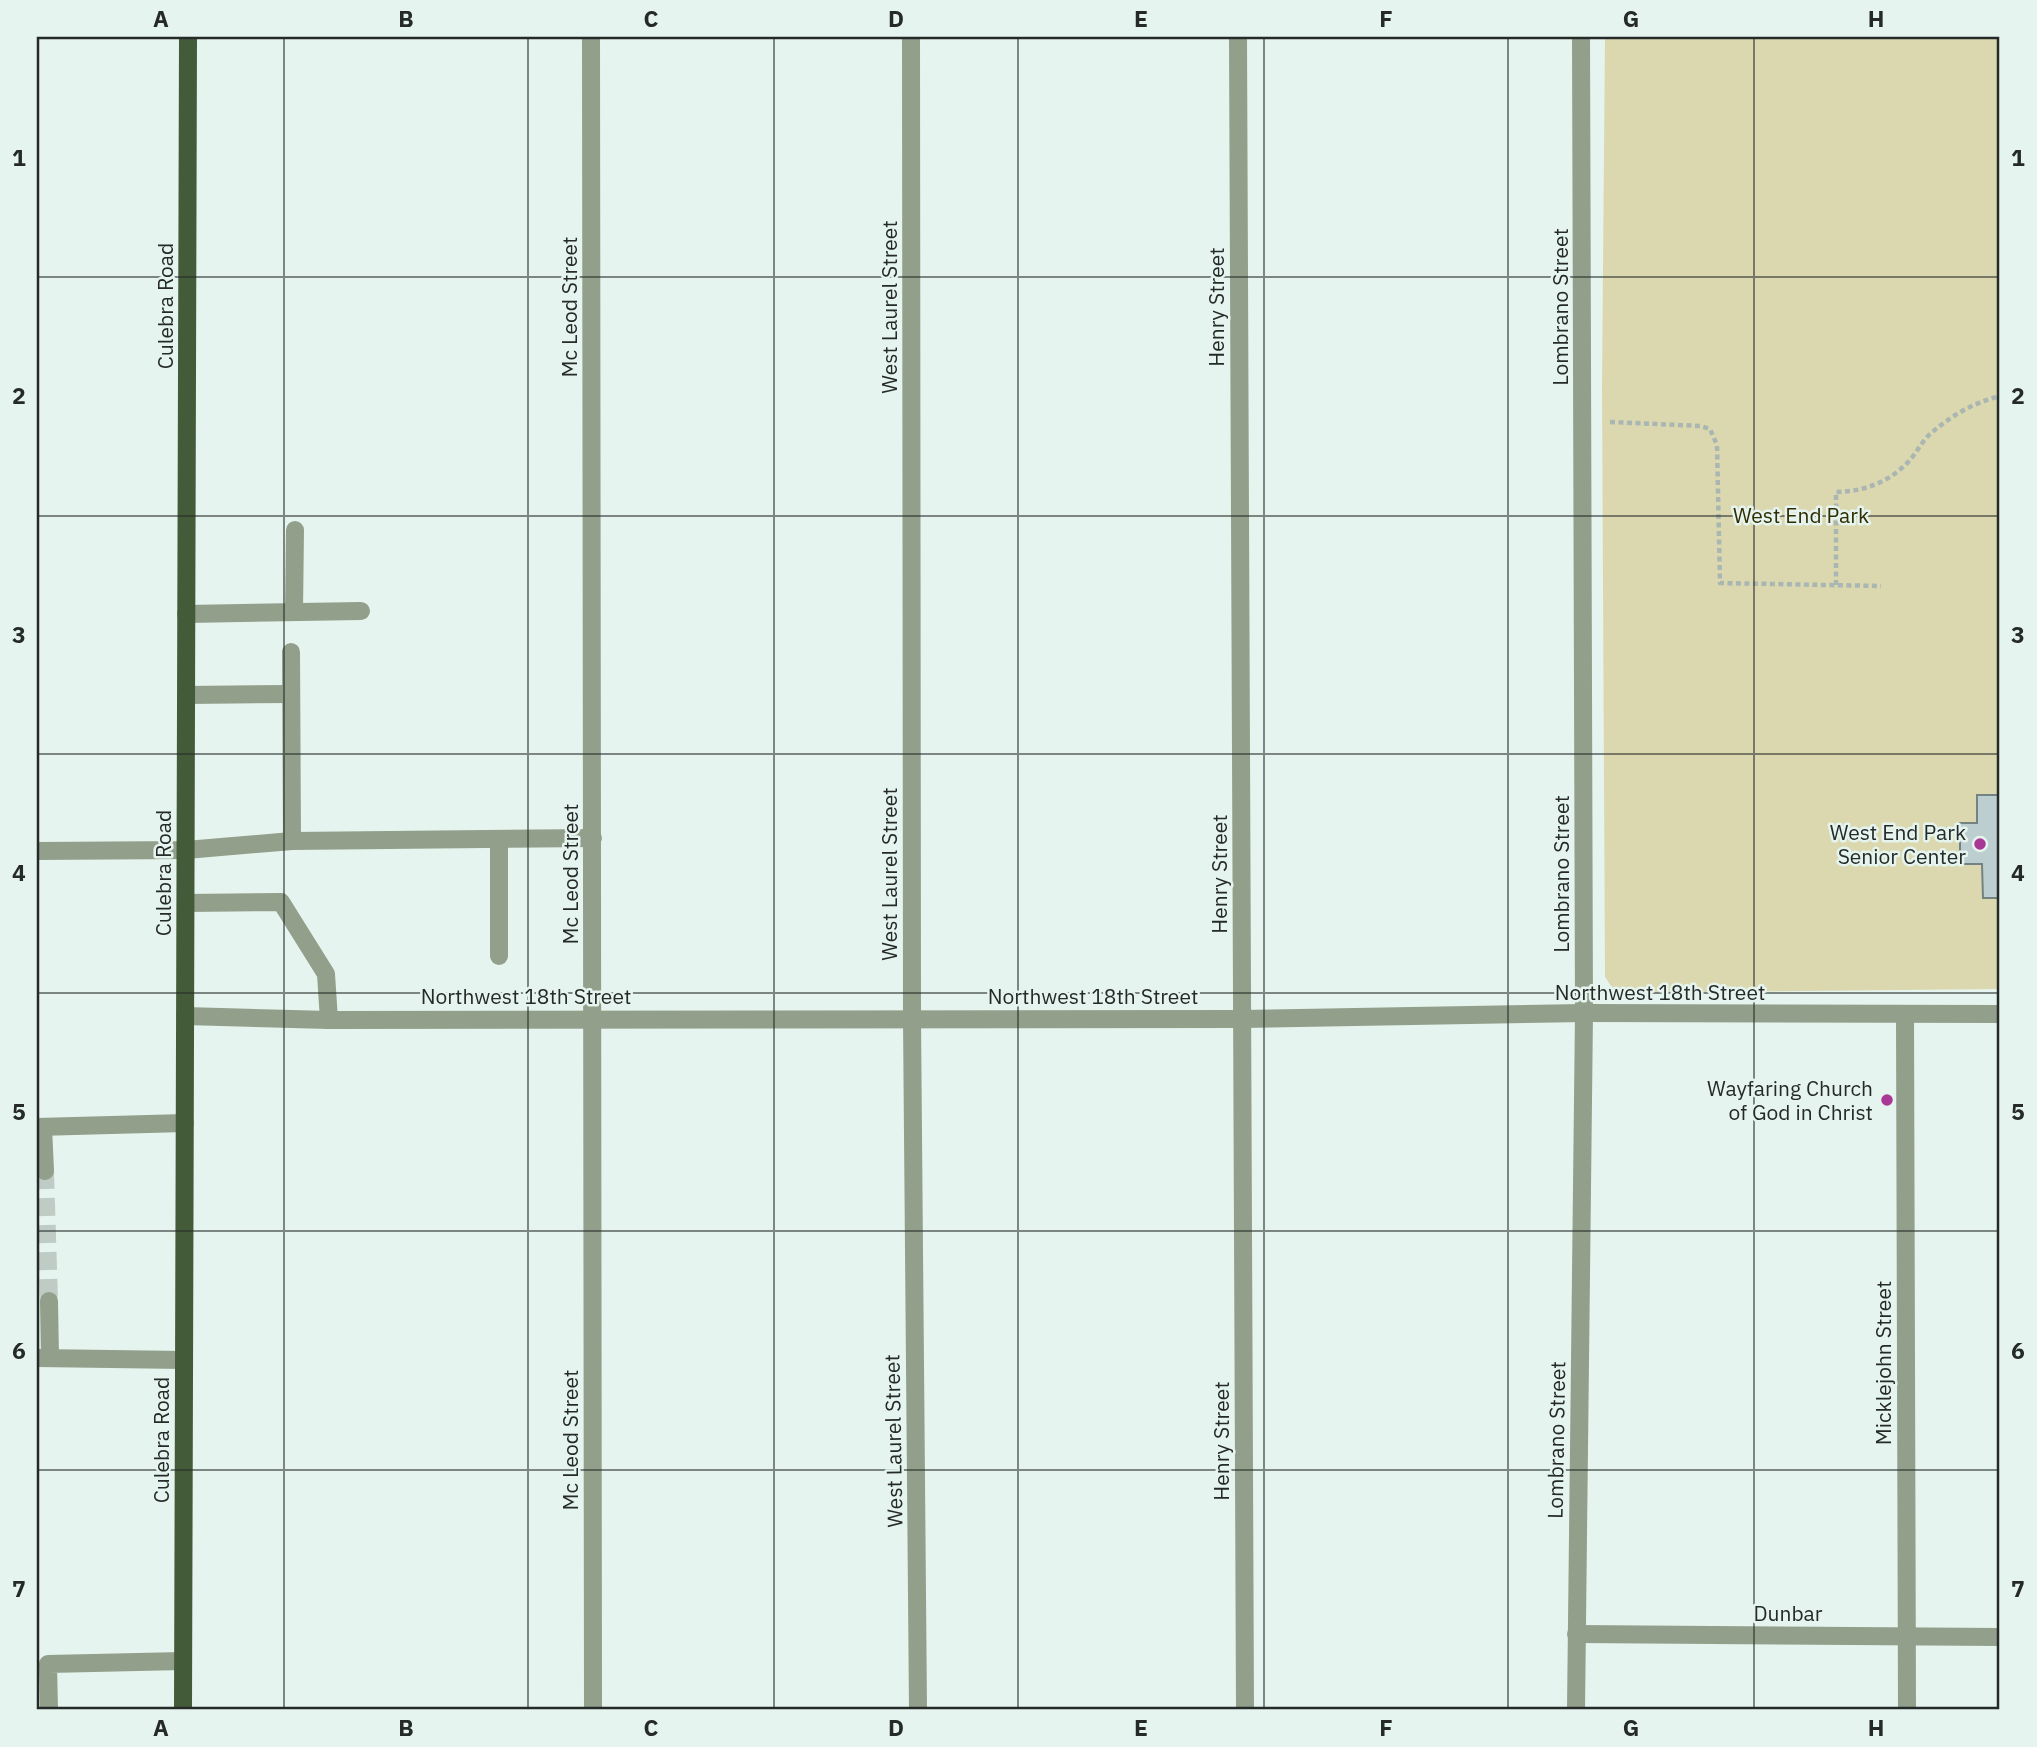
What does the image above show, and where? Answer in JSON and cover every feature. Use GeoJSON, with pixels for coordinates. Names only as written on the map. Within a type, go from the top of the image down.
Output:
{"type":"FeatureCollection","features":[{"type":"Feature","properties":{"kind":"main road","name":"Culebra Road"},"geometry":{"type":"LineString","coordinates":[[183,1710],[188,37]]}},
{"type":"Feature","properties":{"kind":"street","name":"Mc Leod Street"},"geometry":{"type":"LineString","coordinates":[[591,37],[593,1710]]}},
{"type":"Feature","properties":{"kind":"street","name":"West Laurel Street"},"geometry":{"type":"LineString","coordinates":[[911,37],[912,1019],[918,1710]]}},
{"type":"Feature","properties":{"kind":"street","name":"Henry Street"},"geometry":{"type":"LineString","coordinates":[[1238,37],[1245,1710]]}},
{"type":"Feature","properties":{"kind":"street","name":"Lombrano Street"},"geometry":{"type":"LineString","coordinates":[[1576,1710],[1584,1013],[1581,37]]}},
{"type":"Feature","properties":{"kind":"street"},"geometry":{"type":"LineString","coordinates":[[294,612],[295,530]]}},
{"type":"Feature","properties":{"kind":"street"},"geometry":{"type":"LineString","coordinates":[[186,614],[361,611]]}},
{"type":"Feature","properties":{"kind":"street"},"geometry":{"type":"LineString","coordinates":[[290,652],[292,841]]}},
{"type":"Feature","properties":{"kind":"street"},"geometry":{"type":"LineString","coordinates":[[186,695],[291,694]]}},
{"type":"Feature","properties":{"kind":"street"},"geometry":{"type":"LineString","coordinates":[[37,851],[186,850],[292,841],[593,838]]}},
{"type":"Feature","properties":{"kind":"street"},"geometry":{"type":"LineString","coordinates":[[499,839],[499,956]]}},
{"type":"Feature","properties":{"kind":"street"},"geometry":{"type":"LineString","coordinates":[[186,903],[281,902],[326,974],[329,1020]]}},
{"type":"Feature","properties":{"kind":"street","name":"Northwest 18th Street"},"geometry":{"type":"LineString","coordinates":[[185,1016],[329,1020],[1242,1019],[1584,1013],[2000,1014]]}},
{"type":"Feature","properties":{"kind":"street","name":"Micklejohn Street"},"geometry":{"type":"LineString","coordinates":[[1905,1015],[1907,1710]]}},
{"type":"Feature","properties":{"kind":"street"},"geometry":{"type":"LineString","coordinates":[[46,1171],[40,1127],[185,1123]]}},
{"type":"Feature","properties":{"kind":"street"},"geometry":{"type":"LineString","coordinates":[[49,1301],[43,1358],[184,1360]]}},
{"type":"Feature","properties":{"kind":"street","name":"Dunbar"},"geometry":{"type":"LineString","coordinates":[[1576,1634],[2000,1637]]}},
{"type":"Feature","properties":{"kind":"street"},"geometry":{"type":"LineString","coordinates":[[49,1710],[48,1664],[183,1661]]}},
{"type":"Feature","properties":{"kind":"path"},"geometry":{"type":"LineString","coordinates":[[1836,585],[1836,492],[1867,489],[1905,466],[1928,437],[1953,416],[1979,401],[2000,396]]}},
{"type":"Feature","properties":{"kind":"path"},"geometry":{"type":"LineString","coordinates":[[1609,422],[1701,426],[1710,429],[1717,445],[1720,583],[1881,586]]}},
{"type":"Feature","properties":{"kind":"green space","name":"West End Park"},"geometry":{"type":"Polygon","coordinates":[[[1605,37],[2000,37],[2000,989],[1622,993],[1611,986],[1605,977],[1602,387],[1605,37]]]}},
{"type":"Feature","properties":{"kind":"building","name":"West End Park Senior Center"},"geometry":{"type":"Polygon","coordinates":[[[1977,795],[2000,795],[2000,898],[1983,898],[1982,864],[1960,864],[1960,823],[1977,823],[1977,795]]]}},
{"type":"Feature","properties":{"kind":"tunnel"},"geometry":{"type":"LineString","coordinates":[[45,1171],[49,1301]]}},
{"type":"Feature","properties":{"kind":"place","name":"West End Park Senior Center"},"geometry":{"type":"Point","coordinates":[1980,844]}},
{"type":"Feature","properties":{"kind":"place","name":"Wayfaring Church of God in Christ"},"geometry":{"type":"Point","coordinates":[1887,1100]}}]}
